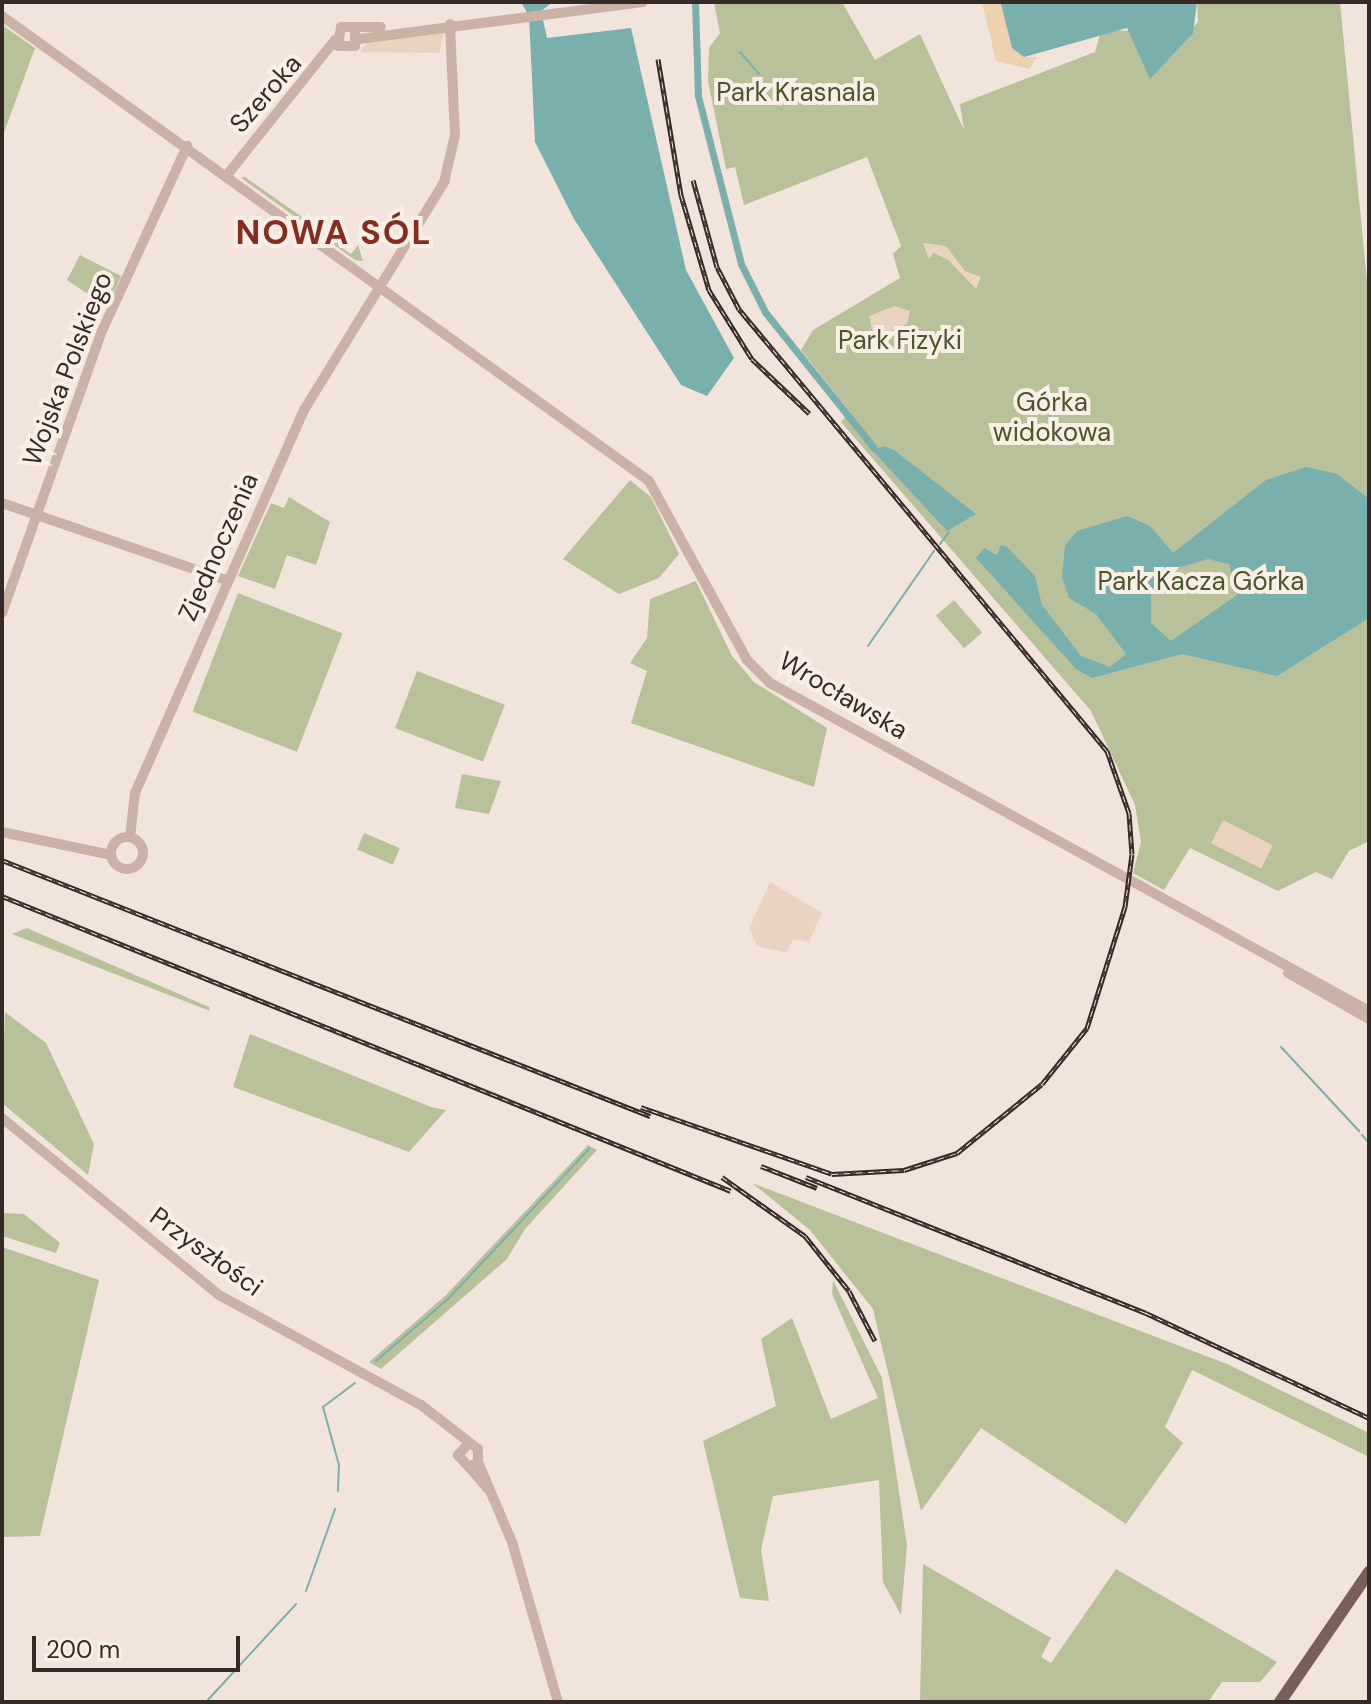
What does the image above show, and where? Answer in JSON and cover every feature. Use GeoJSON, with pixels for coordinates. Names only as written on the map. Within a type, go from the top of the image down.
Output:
{"type":"FeatureCollection","features":[{"type":"Feature","properties":{"kind":"main road"},"geometry":{"type":"LineString","coordinates":[[1280,1702],[1369,1572]]}},
{"type":"Feature","properties":{"kind":"street"},"geometry":{"type":"LineString","coordinates":[[357,34],[349,50],[335,40],[341,27],[357,34],[542,16],[643,2]]}},
{"type":"Feature","properties":{"kind":"street","name":"Wrocławska"},"geometry":{"type":"LineString","coordinates":[[2,16],[187,146],[659,490],[747,660],[770,683],[1369,1011]]}},
{"type":"Feature","properties":{"kind":"street","name":"Zjednoczenia"},"geometry":{"type":"LineString","coordinates":[[130,837],[135,793],[304,410],[440,191],[450,159],[450,24]]}},
{"type":"Feature","properties":{"kind":"street","name":"Szeroka"},"geometry":{"type":"LineString","coordinates":[[227,175],[335,40]]}},
{"type":"Feature","properties":{"kind":"street","name":"Wojska Polskiego"},"geometry":{"type":"LineString","coordinates":[[2,613],[106,322],[187,146]]}},
{"type":"Feature","properties":{"kind":"street"},"geometry":{"type":"LineString","coordinates":[[2,503],[228,581]]}},
{"type":"Feature","properties":{"kind":"street"},"geometry":{"type":"LineString","coordinates":[[2,832],[111,855],[123,868],[140,862],[141,845],[130,837],[114,842],[111,855]]}},
{"type":"Feature","properties":{"kind":"street","name":"Wrocławska"},"geometry":{"type":"LineString","coordinates":[[1263,955],[1369,1019]]}},
{"type":"Feature","properties":{"kind":"street","name":"Przyszłości"},"geometry":{"type":"LineString","coordinates":[[2,1118],[219,1295],[390,1386],[441,1423],[463,1448]]}},
{"type":"Feature","properties":{"kind":"street"},"geometry":{"type":"LineString","coordinates":[[463,1448],[478,1449],[474,1464]]}},
{"type":"Feature","properties":{"kind":"street"},"geometry":{"type":"LineString","coordinates":[[463,1448],[490,1491],[558,1702]]}},
{"type":"Feature","properties":{"kind":"green space","name":"Park Kacza Górka"},"geometry":{"type":"Polygon","coordinates":[[[842,2],[875,60],[920,34],[964,130],[960,104],[1095,52],[1101,30],[1133,31],[1160,66],[1198,22],[1197,2],[1340,2],[1367,282],[1369,841],[1349,851],[1332,879],[1316,872],[1278,891],[1190,848],[1164,890],[1133,873],[1141,842],[1135,805],[1091,711],[841,422],[850,412],[801,350],[813,330],[900,278],[893,254],[901,246],[867,157],[744,205],[735,167],[726,169],[708,81],[709,48],[720,33],[714,3],[842,2]]]}},
{"type":"Feature","properties":{"kind":"green space"},"geometry":{"type":"Polygon","coordinates":[[[2,25],[35,48],[2,138],[2,25]]]}},
{"type":"Feature","properties":{"kind":"green space"},"geometry":{"type":"Polygon","coordinates":[[[245,177],[333,239],[339,231],[345,235],[338,245],[351,254],[358,245],[363,261],[355,260],[241,178],[245,177]]]}},
{"type":"Feature","properties":{"kind":"green space"},"geometry":{"type":"Polygon","coordinates":[[[80,255],[121,276],[107,307],[67,280],[80,255]]]}},
{"type":"Feature","properties":{"kind":"green space"},"geometry":{"type":"Polygon","coordinates":[[[630,480],[651,497],[679,554],[659,578],[619,594],[563,559],[630,480]]]}},
{"type":"Feature","properties":{"kind":"green space"},"geometry":{"type":"Polygon","coordinates":[[[289,497],[330,522],[316,565],[287,555],[275,589],[238,576],[271,503],[284,508],[289,497]]]}},
{"type":"Feature","properties":{"kind":"green space"},"geometry":{"type":"Polygon","coordinates":[[[696,581],[732,656],[754,682],[827,728],[814,787],[631,723],[647,671],[630,663],[647,638],[650,599],[696,581]]]}},
{"type":"Feature","properties":{"kind":"green space"},"geometry":{"type":"Polygon","coordinates":[[[238,593],[343,633],[297,752],[192,712],[238,593]]]}},
{"type":"Feature","properties":{"kind":"green space"},"geometry":{"type":"Polygon","coordinates":[[[954,600],[982,632],[964,648],[936,616],[954,600]]]}},
{"type":"Feature","properties":{"kind":"green space"},"geometry":{"type":"Polygon","coordinates":[[[417,671],[505,705],[483,762],[395,728],[417,671]]]}},
{"type":"Feature","properties":{"kind":"green space"},"geometry":{"type":"Polygon","coordinates":[[[462,774],[501,781],[489,814],[455,808],[462,774]]]}},
{"type":"Feature","properties":{"kind":"green space"},"geometry":{"type":"Polygon","coordinates":[[[364,833],[400,848],[393,865],[357,850],[364,833]]]}},
{"type":"Feature","properties":{"kind":"green space"},"geometry":{"type":"Polygon","coordinates":[[[27,928],[209,1007],[210,1011],[12,934],[27,928]]]}},
{"type":"Feature","properties":{"kind":"green space"},"geometry":{"type":"Polygon","coordinates":[[[5,1012],[46,1043],[94,1144],[88,1175],[2,1103],[5,1012]]]}},
{"type":"Feature","properties":{"kind":"green space"},"geometry":{"type":"Polygon","coordinates":[[[250,1034],[431,1107],[446,1110],[409,1152],[233,1087],[250,1034]]]}},
{"type":"Feature","properties":{"kind":"green space"},"geometry":{"type":"Polygon","coordinates":[[[588,1145],[597,1150],[525,1229],[507,1259],[381,1369],[369,1362],[445,1296],[588,1145]]]}},
{"type":"Feature","properties":{"kind":"green space"},"geometry":{"type":"Polygon","coordinates":[[[752,1183],[1227,1364],[1369,1433],[1369,1457],[1192,1370],[1165,1427],[1183,1443],[1126,1524],[981,1428],[921,1511],[873,1309],[810,1230],[752,1183]]]}},
{"type":"Feature","properties":{"kind":"green space"},"geometry":{"type":"Polygon","coordinates":[[[2,1213],[24,1214],[60,1243],[56,1253],[2,1236],[2,1213]]]}},
{"type":"Feature","properties":{"kind":"green space"},"geometry":{"type":"Polygon","coordinates":[[[2,1247],[99,1280],[40,1536],[2,1537],[2,1247]]]}},
{"type":"Feature","properties":{"kind":"green space"},"geometry":{"type":"Polygon","coordinates":[[[833,1280],[882,1378],[907,1545],[901,1615],[883,1582],[879,1480],[773,1496],[761,1550],[769,1601],[740,1598],[703,1441],[776,1406],[761,1339],[792,1318],[831,1419],[878,1398],[832,1294],[833,1280]]]}},
{"type":"Feature","properties":{"kind":"green space"},"geometry":{"type":"Polygon","coordinates":[[[923,1564],[1051,1638],[1041,1657],[1051,1663],[1116,1569],[1277,1662],[1260,1682],[1222,1682],[1208,1702],[920,1702],[923,1564]]]}},
{"type":"Feature","properties":{"kind":"sand"},"geometry":{"type":"Polygon","coordinates":[[[982,2],[1002,2],[1008,35],[1024,57],[1037,57],[1029,69],[996,61],[982,2]]]}},
{"type":"Feature","properties":{"kind":"shaded area"},"geometry":{"type":"Polygon","coordinates":[[[444,33],[439,53],[359,52],[369,41],[444,33]]]}},
{"type":"Feature","properties":{"kind":"shaded area"},"geometry":{"type":"Polygon","coordinates":[[[923,243],[946,246],[965,271],[981,277],[976,289],[948,260],[934,253],[929,259],[923,243]]]}},
{"type":"Feature","properties":{"kind":"shaded area"},"geometry":{"type":"Polygon","coordinates":[[[895,306],[910,311],[907,324],[874,338],[869,316],[895,306]]]}},
{"type":"Feature","properties":{"kind":"shaded area"},"geometry":{"type":"Polygon","coordinates":[[[1223,820],[1273,845],[1261,869],[1211,843],[1223,820]]]}},
{"type":"Feature","properties":{"kind":"shaded area"},"geometry":{"type":"Polygon","coordinates":[[[770,882],[822,913],[809,942],[793,939],[786,953],[757,946],[749,928],[770,882]]]}},
{"type":"Feature","properties":{"kind":"water"},"geometry":{"type":"Polygon","coordinates":[[[521,2],[553,2],[541,11],[547,38],[631,28],[686,270],[734,358],[707,396],[681,385],[574,219],[535,142],[529,16],[521,2]]]}},
{"type":"Feature","properties":{"kind":"water"},"geometry":{"type":"Polygon","coordinates":[[[1197,2],[1193,33],[1150,79],[1127,28],[1024,57],[1012,48],[1001,4],[1197,2]]]}},
{"type":"Feature","properties":{"kind":"water"},"geometry":{"type":"Polygon","coordinates":[[[884,446],[894,450],[976,514],[947,531],[872,450],[884,446]]]}},
{"type":"Feature","properties":{"kind":"water"},"geometry":{"type":"Polygon","coordinates":[[[1306,467],[1337,474],[1369,499],[1369,618],[1277,676],[1182,654],[1092,678],[1076,669],[976,558],[984,548],[997,555],[1001,545],[1007,547],[1035,576],[1042,605],[1081,656],[1110,667],[1126,654],[1096,614],[1069,598],[1062,577],[1065,546],[1077,531],[1127,516],[1150,526],[1173,553],[1266,480],[1306,467]],[[1208,559],[1168,571],[1151,591],[1151,623],[1171,641],[1237,595],[1229,564],[1208,559]]]}},
{"type":"Feature","properties":{"kind":"waterway"},"geometry":{"type":"LineString","coordinates":[[695,2],[698,96],[741,264],[765,312],[874,448]]}},
{"type":"Feature","properties":{"kind":"waterway"},"geometry":{"type":"LineString","coordinates":[[740,52],[759,74]]}},
{"type":"Feature","properties":{"kind":"waterway"},"geometry":{"type":"LineString","coordinates":[[1050,416],[1057,400]]}},
{"type":"Feature","properties":{"kind":"waterway"},"geometry":{"type":"LineString","coordinates":[[940,544],[949,532]]}},
{"type":"Feature","properties":{"kind":"waterway"},"geometry":{"type":"LineString","coordinates":[[868,646],[934,551]]}},
{"type":"Feature","properties":{"kind":"waterway"},"geometry":{"type":"LineString","coordinates":[[1281,1047],[1359,1131]]}},
{"type":"Feature","properties":{"kind":"waterway"},"geometry":{"type":"LineString","coordinates":[[1362,1135],[1369,1143]]}},
{"type":"Feature","properties":{"kind":"waterway"},"geometry":{"type":"LineString","coordinates":[[376,1361],[448,1299],[590,1148]]}},
{"type":"Feature","properties":{"kind":"waterway"},"geometry":{"type":"LineString","coordinates":[[338,1491],[339,1465],[323,1407],[355,1383]]}},
{"type":"Feature","properties":{"kind":"waterway"},"geometry":{"type":"LineString","coordinates":[[306,1591],[335,1509]]}},
{"type":"Feature","properties":{"kind":"waterway"},"geometry":{"type":"LineString","coordinates":[[206,1702],[296,1604]]}},
{"type":"Feature","properties":{"kind":"railway"},"geometry":{"type":"LineString","coordinates":[[658,59],[681,195],[709,290],[752,359],[809,413]]}},
{"type":"Feature","properties":{"kind":"railway"},"geometry":{"type":"LineString","coordinates":[[641,1107],[832,1174],[904,1170],[957,1153],[1042,1084],[1087,1028],[1125,907],[1132,854],[1129,813],[1107,751],[739,309],[717,267],[693,180]]}},
{"type":"Feature","properties":{"kind":"railway"},"geometry":{"type":"LineString","coordinates":[[2,860],[650,1116]]}},
{"type":"Feature","properties":{"kind":"railway"},"geometry":{"type":"LineString","coordinates":[[2,896],[731,1191]]}},
{"type":"Feature","properties":{"kind":"railway"},"geometry":{"type":"LineString","coordinates":[[761,1166],[817,1188]]}},
{"type":"Feature","properties":{"kind":"railway"},"geometry":{"type":"LineString","coordinates":[[722,1177],[805,1236],[849,1291],[875,1341]]}},
{"type":"Feature","properties":{"kind":"railway"},"geometry":{"type":"LineString","coordinates":[[806,1177],[1146,1313],[1369,1418]]}},
{"type":"Feature","properties":{"kind":"district","name":"NOWA SÓL"},"geometry":{"type":"Point","coordinates":[334,233]}},
{"type":"Feature","properties":{"kind":"park label","name":"Park Krasnala"},"geometry":{"type":"Point","coordinates":[796,93]}},
{"type":"Feature","properties":{"kind":"park label","name":"Park Fizyki"},"geometry":{"type":"Point","coordinates":[900,341]}},
{"type":"Feature","properties":{"kind":"park label","name":"Górka widokowa"},"geometry":{"type":"Point","coordinates":[1052,418]}}]}
